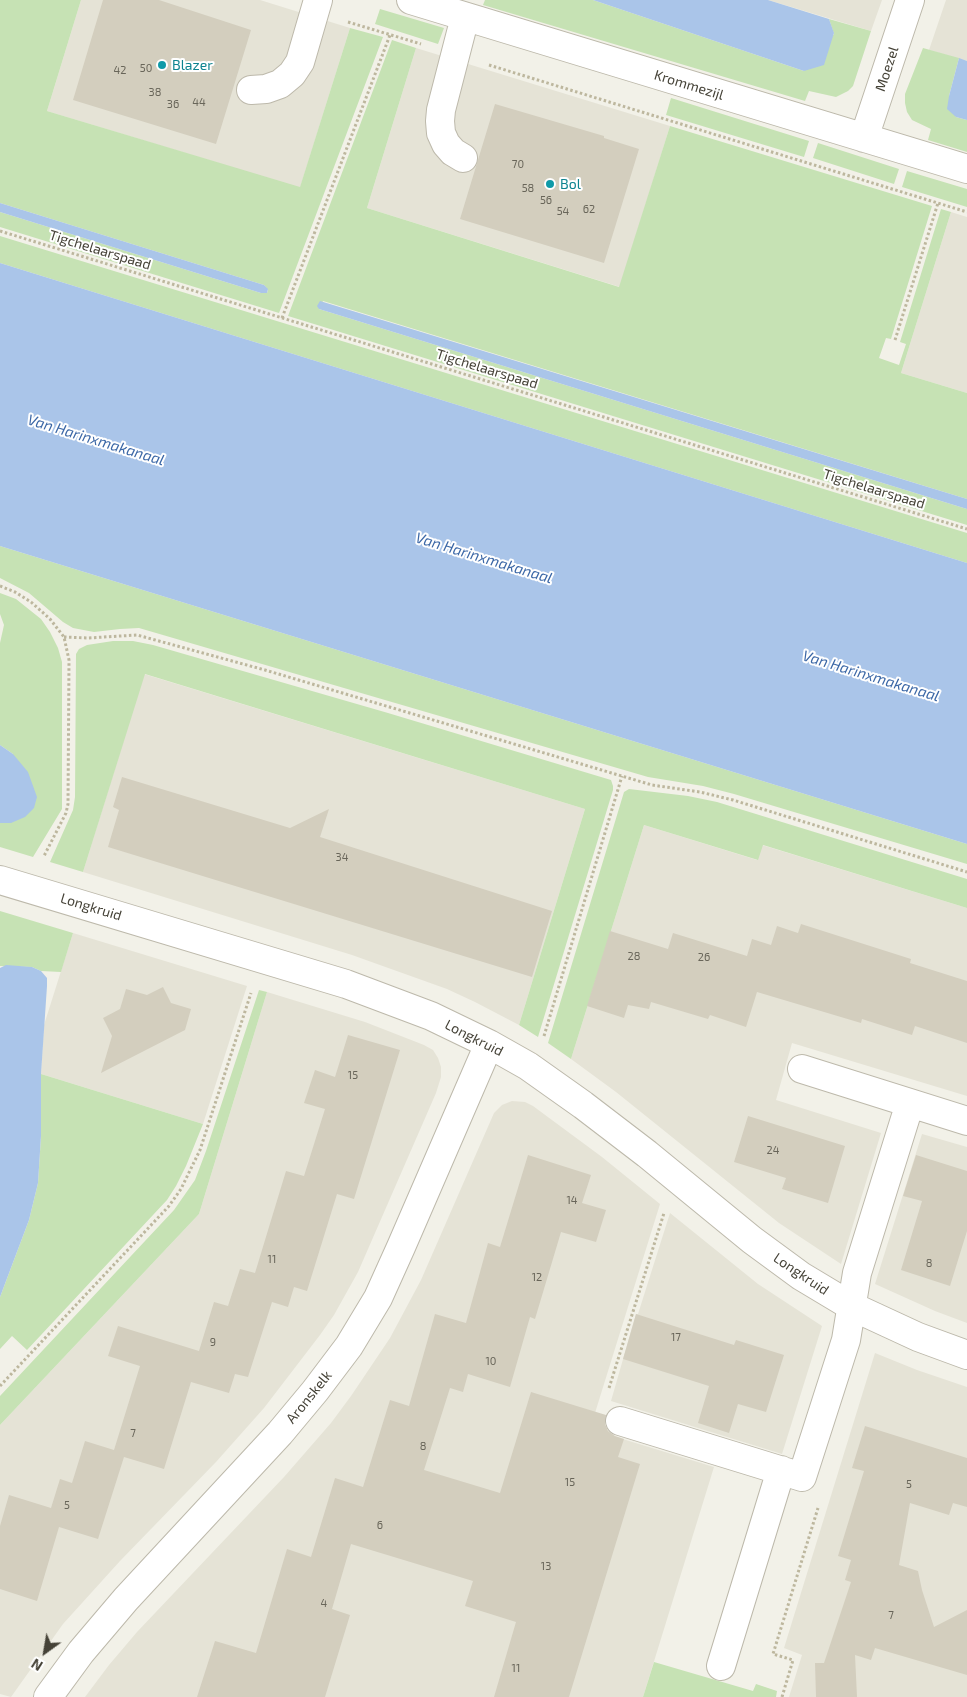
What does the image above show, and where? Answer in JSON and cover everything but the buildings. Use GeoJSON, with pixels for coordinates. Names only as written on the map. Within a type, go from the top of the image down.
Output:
{"type":"FeatureCollection","features":[{"type":"Feature","properties":{"kind":"street","name":"Krommezijl"},"geometry":{"type":"LineString","coordinates":[[411,0],[967,170]]}},
{"type":"Feature","properties":{"kind":"street","name":"Moezel"},"geometry":{"type":"LineString","coordinates":[[864,138],[910,0]]}},
{"type":"Feature","properties":{"kind":"street"},"geometry":{"type":"LineString","coordinates":[[251,90],[266,90],[280,84],[292,74],[300,62],[316,6]]}},
{"type":"Feature","properties":{"kind":"street"},"geometry":{"type":"LineString","coordinates":[[463,158],[453,152],[446,144],[441,133],[440,121],[465,16]]}},
{"type":"Feature","properties":{"kind":"street","name":"Longkruid"},"geometry":{"type":"LineString","coordinates":[[0,880],[346,984],[431,1016],[489,1044],[528,1066],[590,1110],[685,1184],[752,1240],[801,1276],[851,1306],[918,1337],[967,1355]]}},
{"type":"Feature","properties":{"kind":"street","name":"Aronskelk"},"geometry":{"type":"LineString","coordinates":[[48,1697],[81,1652],[126,1600],[280,1432],[349,1346],[378,1298],[398,1256],[489,1044]]}},
{"type":"Feature","properties":{"kind":"street"},"geometry":{"type":"LineString","coordinates":[[802,1069],[967,1120]]}},
{"type":"Feature","properties":{"kind":"street"},"geometry":{"type":"LineString","coordinates":[[721,1666],[791,1474],[846,1340],[857,1273],[910,1103]]}},
{"type":"Feature","properties":{"kind":"street"},"geometry":{"type":"LineString","coordinates":[[620,1421],[791,1474]]}},
{"type":"Feature","properties":{"kind":"path"},"geometry":{"type":"LineString","coordinates":[[316,6],[390,35],[967,212]]}},
{"type":"Feature","properties":{"kind":"path"},"geometry":{"type":"LineString","coordinates":[[282,318],[390,35]]}},
{"type":"Feature","properties":{"kind":"path"},"geometry":{"type":"LineString","coordinates":[[895,340],[938,203]]}},
{"type":"Feature","properties":{"kind":"path","name":"Tigchelaarspaad"},"geometry":{"type":"LineString","coordinates":[[0,231],[967,529]]}},
{"type":"Feature","properties":{"kind":"path"},"geometry":{"type":"LineString","coordinates":[[0,586],[15,592],[31,602],[50,619],[64,637],[69,660],[68,804],[66,813],[43,860],[34,890]]}},
{"type":"Feature","properties":{"kind":"path"},"geometry":{"type":"LineString","coordinates":[[64,637],[88,638],[137,634],[652,785],[700,792],[733,800],[967,872]]}},
{"type":"Feature","properties":{"kind":"path"},"geometry":{"type":"LineString","coordinates":[[528,1066],[542,1040],[622,776]]}},
{"type":"Feature","properties":{"kind":"path"},"geometry":{"type":"LineString","coordinates":[[0,1386],[169,1206],[181,1189],[194,1164],[209,1125],[262,959]]}},
{"type":"Feature","properties":{"kind":"path"},"geometry":{"type":"LineString","coordinates":[[620,1421],[601,1415],[665,1208],[685,1184]]}},
{"type":"Feature","properties":{"kind":"path"},"geometry":{"type":"LineString","coordinates":[[782,1697],[793,1660],[773,1654],[826,1484],[791,1474]]}},
{"type":"Feature","properties":{"kind":"shaded area"},"geometry":{"type":"Polygon","coordinates":[[[81,0],[260,0],[350,28],[300,188],[47,111],[81,0]]]}},
{"type":"Feature","properties":{"kind":"shaded area"},"geometry":{"type":"Polygon","coordinates":[[[768,0],[882,0],[871,31],[768,0]]]}},
{"type":"Feature","properties":{"kind":"shaded area"},"geometry":{"type":"Polygon","coordinates":[[[946,0],[967,0],[967,61],[929,50],[946,0]]]}},
{"type":"Feature","properties":{"kind":"shaded area"},"geometry":{"type":"Polygon","coordinates":[[[416,48],[670,126],[620,287],[367,208],[416,48]]]}},
{"type":"Feature","properties":{"kind":"shaded area"},"geometry":{"type":"Polygon","coordinates":[[[951,212],[967,217],[967,393],[901,373],[951,212]]]}},
{"type":"Feature","properties":{"kind":"shaded area"},"geometry":{"type":"Polygon","coordinates":[[[144,674],[585,809],[519,1025],[447,989],[352,955],[83,872],[144,674]]]}},
{"type":"Feature","properties":{"kind":"shaded area"},"geometry":{"type":"Polygon","coordinates":[[[644,825],[757,860],[762,845],[967,908],[967,1096],[792,1043],[776,1100],[881,1133],[841,1264],[779,1223],[616,1092],[571,1059],[644,825]]]}},
{"type":"Feature","properties":{"kind":"shaded area"},"geometry":{"type":"Polygon","coordinates":[[[73,933],[247,986],[203,1124],[41,1074],[44,1025],[73,933]]]}},
{"type":"Feature","properties":{"kind":"shaded area"},"geometry":{"type":"Polygon","coordinates":[[[267,992],[365,1022],[433,1050],[441,1067],[441,1077],[436,1093],[358,1272],[334,1315],[320,1335],[264,1408],[216,1462],[120,1561],[63,1624],[11,1697],[0,1694],[0,1425],[199,1214],[267,992]]]}},
{"type":"Feature","properties":{"kind":"shaded area"},"geometry":{"type":"Polygon","coordinates":[[[512,1101],[525,1102],[533,1106],[602,1157],[660,1204],[590,1429],[714,1467],[643,1697],[85,1697],[137,1632],[284,1477],[331,1423],[351,1396],[390,1338],[421,1280],[494,1113],[502,1105],[512,1101]]]}},
{"type":"Feature","properties":{"kind":"shaded area"},"geometry":{"type":"Polygon","coordinates":[[[922,1134],[967,1147],[967,1323],[875,1284],[922,1134]]]}},
{"type":"Feature","properties":{"kind":"shaded area"},"geometry":{"type":"Polygon","coordinates":[[[670,1213],[758,1284],[822,1326],[782,1454],[611,1401],[636,1314],[638,1314],[670,1213]]]}},
{"type":"Feature","properties":{"kind":"shaded area"},"geometry":{"type":"Polygon","coordinates":[[[875,1353],[967,1387],[967,1697],[789,1697],[802,1655],[784,1648],[875,1353]]]}},
{"type":"Feature","properties":{"kind":"green space"},"geometry":{"type":"Polygon","coordinates":[[[0,0],[81,0],[47,111],[300,187],[350,28],[383,37],[279,313],[0,227],[0,212],[261,293],[267,293],[268,290],[264,285],[0,203],[0,0]]]}},
{"type":"Feature","properties":{"kind":"green space"},"geometry":{"type":"Polygon","coordinates":[[[485,0],[593,0],[804,71],[834,34],[829,19],[871,31],[853,86],[836,97],[809,91],[805,101],[483,5],[485,0]]]}},
{"type":"Feature","properties":{"kind":"green space"},"geometry":{"type":"Polygon","coordinates":[[[380,9],[444,28],[438,44],[375,24],[380,9]]]}},
{"type":"Feature","properties":{"kind":"green space"},"geometry":{"type":"Polygon","coordinates":[[[392,40],[416,48],[367,208],[619,287],[670,126],[932,206],[891,339],[886,338],[879,358],[899,365],[906,344],[900,342],[941,209],[951,212],[901,373],[967,393],[967,499],[323,301],[319,309],[967,509],[967,525],[288,316],[392,40]]]}},
{"type":"Feature","properties":{"kind":"green space"},"geometry":{"type":"Polygon","coordinates":[[[923,48],[959,58],[949,96],[956,117],[967,120],[967,152],[928,140],[931,129],[912,120],[907,112],[905,94],[923,48]]]}},
{"type":"Feature","properties":{"kind":"green space"},"geometry":{"type":"Polygon","coordinates":[[[671,98],[809,141],[804,157],[666,115],[671,98]]]}},
{"type":"Feature","properties":{"kind":"green space"},"geometry":{"type":"Polygon","coordinates":[[[818,143],[899,169],[894,184],[813,158],[818,143]]]}},
{"type":"Feature","properties":{"kind":"green space"},"geometry":{"type":"Polygon","coordinates":[[[907,171],[967,189],[967,207],[902,187],[907,171]]]}},
{"type":"Feature","properties":{"kind":"green space"},"geometry":{"type":"Polygon","coordinates":[[[0,236],[967,533],[967,563],[0,263],[0,236]]]}},
{"type":"Feature","properties":{"kind":"green space"},"geometry":{"type":"Polygon","coordinates":[[[0,546],[967,844],[967,864],[734,794],[703,786],[648,777],[139,628],[94,632],[73,628],[63,622],[29,593],[0,578],[0,546]]]}},
{"type":"Feature","properties":{"kind":"green space"},"geometry":{"type":"Polygon","coordinates":[[[0,593],[16,599],[41,619],[58,648],[62,662],[62,809],[33,857],[0,847],[0,823],[11,823],[13,754],[0,745],[0,643],[4,625],[0,614],[0,593]]]}},
{"type":"Feature","properties":{"kind":"green space"},"geometry":{"type":"Polygon","coordinates":[[[113,641],[133,641],[153,645],[611,780],[613,790],[538,1037],[519,1025],[585,809],[145,674],[83,872],[50,862],[73,810],[75,797],[76,654],[79,649],[87,645],[113,641]]]}},
{"type":"Feature","properties":{"kind":"green space"},"geometry":{"type":"Polygon","coordinates":[[[629,789],[688,796],[717,802],[967,879],[967,908],[763,845],[758,860],[644,825],[571,1059],[548,1043],[624,792],[629,789]]]}},
{"type":"Feature","properties":{"kind":"green space"},"geometry":{"type":"Polygon","coordinates":[[[0,911],[73,933],[61,972],[41,971],[32,967],[0,966],[0,911]]]}},
{"type":"Feature","properties":{"kind":"green space"},"geometry":{"type":"Polygon","coordinates":[[[259,990],[267,992],[199,1214],[0,1425],[0,1396],[174,1210],[195,1180],[259,990]]]}},
{"type":"Feature","properties":{"kind":"green space"},"geometry":{"type":"Polygon","coordinates":[[[41,1074],[203,1124],[186,1166],[167,1200],[27,1350],[12,1336],[0,1349],[0,1297],[29,1220],[38,1183],[41,1136],[41,1074]]]}},
{"type":"Feature","properties":{"kind":"green space"},"geometry":{"type":"Polygon","coordinates":[[[654,1662],[753,1691],[756,1684],[777,1691],[776,1697],[643,1697],[654,1662]]]}},
{"type":"Feature","properties":{"kind":"water"},"geometry":{"type":"Polygon","coordinates":[[[593,0],[768,0],[829,19],[834,33],[824,65],[804,71],[593,0]]]}},
{"type":"Feature","properties":{"kind":"water"},"geometry":{"type":"Polygon","coordinates":[[[959,58],[967,61],[967,120],[956,117],[947,109],[959,58]]]}},
{"type":"Feature","properties":{"kind":"water"},"geometry":{"type":"Polygon","coordinates":[[[0,203],[264,285],[268,289],[267,293],[261,293],[0,212],[0,203]]]}},
{"type":"Feature","properties":{"kind":"water","name":"Van Harinxmakanaal"},"geometry":{"type":"Polygon","coordinates":[[[0,263],[967,563],[967,844],[0,546],[0,263]]]}},
{"type":"Feature","properties":{"kind":"water"},"geometry":{"type":"Polygon","coordinates":[[[320,301],[967,499],[967,509],[319,309],[317,306],[320,301]]]}},
{"type":"Feature","properties":{"kind":"water"},"geometry":{"type":"Polygon","coordinates":[[[0,745],[13,754],[28,772],[37,797],[34,808],[25,817],[11,823],[0,823],[0,745]]]}},
{"type":"Feature","properties":{"kind":"water"},"geometry":{"type":"Polygon","coordinates":[[[6,965],[32,967],[41,971],[47,978],[47,986],[41,1074],[41,1136],[38,1183],[29,1220],[0,1297],[0,968],[6,965]]]}},
{"type":"Feature","properties":{"kind":"place","name":"Blazer"},"geometry":{"type":"Point","coordinates":[162,65]}},
{"type":"Feature","properties":{"kind":"place","name":"Bol"},"geometry":{"type":"Point","coordinates":[550,184]}}]}
